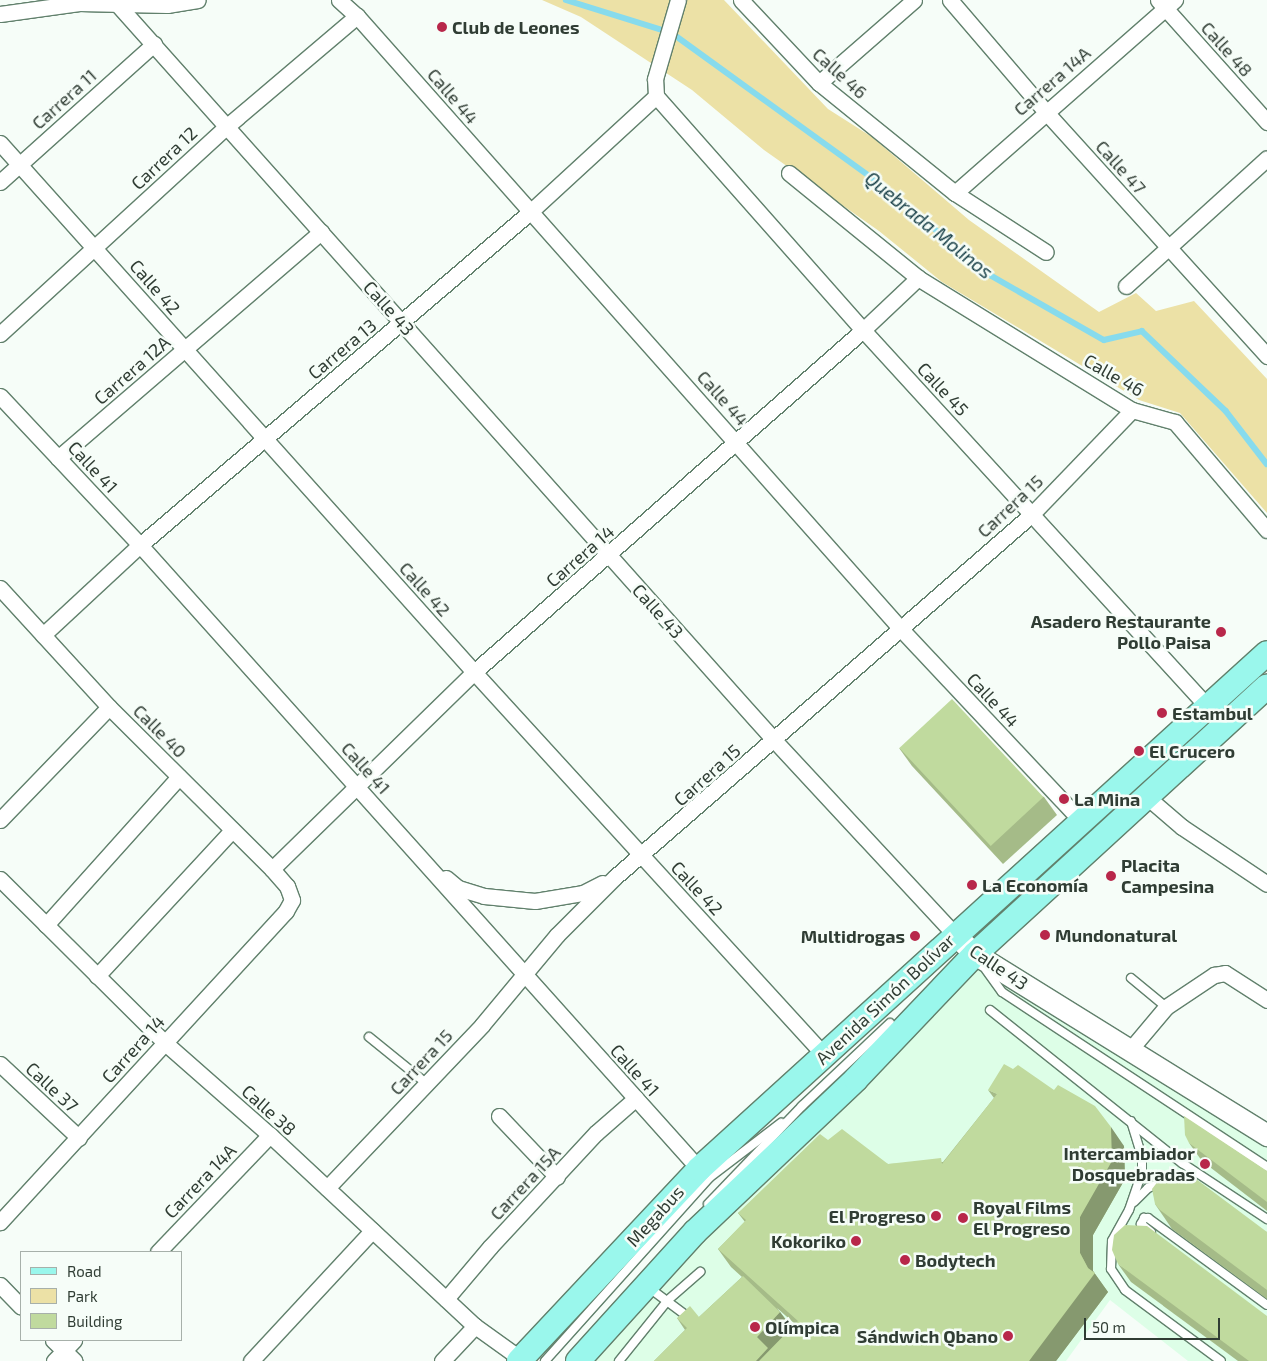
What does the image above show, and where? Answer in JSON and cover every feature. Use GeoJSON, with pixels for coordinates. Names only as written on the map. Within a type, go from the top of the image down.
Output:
{"type":"FeatureCollection","features":[{"type":"Feature","properties":{"kind":"main road","name":"Avenida Simón Bolívar"},"geometry":{"type":"LineString","coordinates":[[520,1360],[699,1169],[825,1056],[954,934],[1081,821],[1206,705],[1267,653]]}},
{"type":"Feature","properties":{"kind":"main road","name":"Avenida Simón Bolívar"},"geometry":{"type":"LineString","coordinates":[[578,1361],[695,1232],[856,1079],[975,954],[1267,686]]}},
{"type":"Feature","properties":{"kind":"main road"},"geometry":{"type":"LineString","coordinates":[[975,954],[1081,821]]}},
{"type":"Feature","properties":{"kind":"street"},"geometry":{"type":"LineString","coordinates":[[1,12],[79,3],[166,5],[198,0]]}},
{"type":"Feature","properties":{"kind":"street","name":"Calle 44"},"geometry":{"type":"LineString","coordinates":[[339,0],[357,16],[530,212],[737,441],[900,628],[1081,821]]}},
{"type":"Feature","properties":{"kind":"street","name":"Calle 46"},"geometry":{"type":"LineString","coordinates":[[741,0],[819,83],[955,193],[1046,252]]}},
{"type":"Feature","properties":{"kind":"street"},"geometry":{"type":"LineString","coordinates":[[819,83],[914,0]]}},
{"type":"Feature","properties":{"kind":"street","name":"Calle 47"},"geometry":{"type":"LineString","coordinates":[[950,0],[1045,111],[1267,356]]}},
{"type":"Feature","properties":{"kind":"street","name":"Carrera 14A"},"geometry":{"type":"LineString","coordinates":[[955,193],[1167,3]]}},
{"type":"Feature","properties":{"kind":"street","name":"Calle 48"},"geometry":{"type":"LineString","coordinates":[[1167,3],[1267,122]]}},
{"type":"Feature","properties":{"kind":"street","name":"Calle 43"},"geometry":{"type":"LineString","coordinates":[[118,5],[403,322],[774,740],[954,934],[975,954],[1267,1135]]}},
{"type":"Feature","properties":{"kind":"street"},"geometry":{"type":"LineString","coordinates":[[656,96],[655,79],[676,6]]}},
{"type":"Feature","properties":{"kind":"street","name":"Carrera 12"},"geometry":{"type":"LineString","coordinates":[[0,334],[226,127],[357,16]]}},
{"type":"Feature","properties":{"kind":"street","name":"Carrera 11"},"geometry":{"type":"LineString","coordinates":[[0,182],[154,44]]}},
{"type":"Feature","properties":{"kind":"street","name":"Carrera 13"},"geometry":{"type":"LineString","coordinates":[[42,635],[140,545],[530,212],[656,96]]}},
{"type":"Feature","properties":{"kind":"street","name":"Calle 45"},"geometry":{"type":"LineString","coordinates":[[656,96],[864,330],[1206,705]]}},
{"type":"Feature","properties":{"kind":"street","name":"Calle 42"},"geometry":{"type":"LineString","coordinates":[[0,143],[474,672],[825,1056]]}},
{"type":"Feature","properties":{"kind":"street"},"geometry":{"type":"LineString","coordinates":[[1126,286],[1267,158]]}},
{"type":"Feature","properties":{"kind":"street","name":"Calle 46"},"geometry":{"type":"LineString","coordinates":[[789,173],[918,278],[1132,410],[1175,422],[1267,530]]}},
{"type":"Feature","properties":{"kind":"street","name":"Carrera 12A"},"geometry":{"type":"LineString","coordinates":[[58,458],[321,232]]}},
{"type":"Feature","properties":{"kind":"street","name":"Carrera 14"},"geometry":{"type":"LineString","coordinates":[[272,869],[474,672],[609,556],[864,330],[918,278]]}},
{"type":"Feature","properties":{"kind":"street","name":"Calle 41"},"geometry":{"type":"LineString","coordinates":[[0,396],[140,545],[425,862],[522,975],[699,1169]]}},
{"type":"Feature","properties":{"kind":"street","name":"Carrera 15"},"geometry":{"type":"LineString","coordinates":[[327,1188],[427,1084],[522,975],[615,877],[642,857],[900,628],[1032,514],[1132,410]]}},
{"type":"Feature","properties":{"kind":"street","name":"Calle 40"},"geometry":{"type":"LineString","coordinates":[[0,588],[109,707],[288,886],[292,900]]}},
{"type":"Feature","properties":{"kind":"street"},"geometry":{"type":"LineString","coordinates":[[0,820],[109,707]]}},
{"type":"Feature","properties":{"kind":"street"},"geometry":{"type":"LineString","coordinates":[[46,925],[179,777]]}},
{"type":"Feature","properties":{"kind":"street"},"geometry":{"type":"LineString","coordinates":[[1147,797],[1182,827],[1267,884]]}},
{"type":"Feature","properties":{"kind":"street"},"geometry":{"type":"LineString","coordinates":[[97,976],[232,830]]}},
{"type":"Feature","properties":{"kind":"street"},"geometry":{"type":"LineString","coordinates":[[425,862],[458,888],[519,900],[567,897],[615,877]]}},
{"type":"Feature","properties":{"kind":"street","name":"Calle 38"},"geometry":{"type":"LineString","coordinates":[[0,880],[164,1042],[270,1135],[475,1326],[520,1360]]}},
{"type":"Feature","properties":{"kind":"street","name":"Carrera 14"},"geometry":{"type":"LineString","coordinates":[[0,1222],[286,911],[292,900]]}},
{"type":"Feature","properties":{"kind":"street"},"geometry":{"type":"LineString","coordinates":[[1130,1051],[1166,1007],[1214,975],[1226,973],[1267,1000]]}},
{"type":"Feature","properties":{"kind":"street","name":"Calle 37"},"geometry":{"type":"LineString","coordinates":[[0,1064],[79,1138]]}},
{"type":"Feature","properties":{"kind":"street","name":"Carrera 15A"},"geometry":{"type":"LineString","coordinates":[[446,1299],[490,1247],[596,1134],[636,1098]]}},
{"type":"Feature","properties":{"kind":"street"},"geometry":{"type":"LineString","coordinates":[[499,1116],[557,1177]]}},
{"type":"Feature","properties":{"kind":"street","name":"Carrera 14A"},"geometry":{"type":"LineString","coordinates":[[159,1251],[270,1135]]}},
{"type":"Feature","properties":{"kind":"street"},"geometry":{"type":"LineString","coordinates":[[252,1361],[372,1231]]}},
{"type":"Feature","properties":{"kind":"street"},"geometry":{"type":"LineString","coordinates":[[0,1285],[20,1306]]}},
{"type":"Feature","properties":{"kind":"street"},"geometry":{"type":"LineString","coordinates":[[442,1361],[475,1326]]}},
{"type":"Feature","properties":{"kind":"street"},"geometry":{"type":"LineString","coordinates":[[53,1341],[59,1356]]}},
{"type":"Feature","properties":{"kind":"street"},"geometry":{"type":"LineString","coordinates":[[59,1356],[73,1341]]}},
{"type":"Feature","properties":{"kind":"street"},"geometry":{"type":"LineString","coordinates":[[59,1356],[75,1361]]}},
{"type":"Feature","properties":{"kind":"lane"},"geometry":{"type":"LineString","coordinates":[[975,954],[1002,992],[1267,1167]]}},
{"type":"Feature","properties":{"kind":"lane"},"geometry":{"type":"LineString","coordinates":[[1131,978],[1166,1007]]}},
{"type":"Feature","properties":{"kind":"lane"},"geometry":{"type":"LineString","coordinates":[[990,1010],[1182,1163],[1210,1179],[1267,1219]]}},
{"type":"Feature","properties":{"kind":"lane","name":"Megabus"},"geometry":{"type":"LineString","coordinates":[[702,1211],[802,1106],[890,1023]]}},
{"type":"Feature","properties":{"kind":"lane"},"geometry":{"type":"LineString","coordinates":[[369,1038],[427,1084]]}},
{"type":"Feature","properties":{"kind":"lane","name":"Megabus"},"geometry":{"type":"LineString","coordinates":[[545,1361],[709,1178],[802,1106]]}},
{"type":"Feature","properties":{"kind":"lane"},"geometry":{"type":"LineString","coordinates":[[1131,1121],[1142,1156],[1142,1172],[1128,1210],[1112,1241],[1109,1260],[1115,1278],[1125,1290],[1221,1361]]}},
{"type":"Feature","properties":{"kind":"lane"},"geometry":{"type":"LineString","coordinates":[[1192,1181],[1210,1179]]}},
{"type":"Feature","properties":{"kind":"lane"},"geometry":{"type":"LineString","coordinates":[[1128,1210],[1148,1188],[1169,1181]]}},
{"type":"Feature","properties":{"kind":"lane","name":"Megabus"},"geometry":{"type":"LineString","coordinates":[[566,1361],[696,1218]]}},
{"type":"Feature","properties":{"kind":"lane"},"geometry":{"type":"LineString","coordinates":[[1160,1239],[1142,1226],[1142,1220],[1148,1218],[1267,1305]]}},
{"type":"Feature","properties":{"kind":"lane"},"geometry":{"type":"LineString","coordinates":[[619,1361],[668,1300],[700,1272]]}},
{"type":"Feature","properties":{"kind":"lane"},"geometry":{"type":"LineString","coordinates":[[646,1285],[692,1320]]}},
{"type":"Feature","properties":{"kind":"shaded area"},"geometry":{"type":"Polygon","coordinates":[[[975,954],[1267,1135],[1267,1361],[1188,1361],[1110,1300],[1066,1361],[578,1361],[975,954]]]}},
{"type":"Feature","properties":{"kind":"green space"},"geometry":{"type":"Polygon","coordinates":[[[542,0],[724,0],[828,109],[872,137],[969,220],[1099,312],[1136,293],[1156,311],[1194,301],[1267,379],[1267,513],[1180,413],[1139,400],[942,282],[879,231],[764,150],[692,90],[581,17],[542,0]]]}},
{"type":"Feature","properties":{"kind":"building"},"geometry":{"type":"Polygon","coordinates":[[[952,699],[1043,797],[991,846],[899,748],[952,699]]]}},
{"type":"Feature","properties":{"kind":"building","name":"El Progreso"},"geometry":{"type":"Polygon","coordinates":[[[1004,1064],[1013,1069],[1018,1065],[1054,1090],[1058,1085],[1095,1106],[1111,1127],[1112,1161],[1080,1217],[1080,1253],[1088,1268],[1095,1273],[1029,1361],[759,1361],[798,1321],[718,1249],[746,1220],[738,1213],[820,1134],[828,1140],[842,1129],[888,1164],[941,1158],[942,1164],[997,1094],[988,1090],[1004,1064]]]}},
{"type":"Feature","properties":{"kind":"building"},"geometry":{"type":"Polygon","coordinates":[[[1184,1116],[1267,1171],[1267,1202],[1189,1143],[1185,1135],[1184,1116]]]}},
{"type":"Feature","properties":{"kind":"building"},"geometry":{"type":"Polygon","coordinates":[[[1181,1170],[1188,1173],[1267,1232],[1267,1290],[1160,1210],[1155,1204],[1152,1189],[1166,1171],[1181,1170]]]}},
{"type":"Feature","properties":{"kind":"building"},"geometry":{"type":"Polygon","coordinates":[[[1125,1225],[1147,1226],[1267,1316],[1267,1361],[1249,1361],[1118,1264],[1112,1250],[1114,1235],[1125,1225]]]}},
{"type":"Feature","properties":{"kind":"building"},"geometry":{"type":"Polygon","coordinates":[[[743,1276],[780,1312],[757,1337],[768,1348],[756,1361],[654,1361],[687,1328],[677,1318],[690,1306],[699,1317],[743,1276]]]}},
{"type":"Feature","properties":{"kind":"waterway","name":"Quebrada Molinos"},"geometry":{"type":"LineString","coordinates":[[566,0],[672,33],[882,185],[990,275],[1104,340],[1142,331],[1226,411],[1267,464]]}},
{"type":"Feature","properties":{"kind":"place","name":"Club de Leones"},"geometry":{"type":"Point","coordinates":[442,27]}},
{"type":"Feature","properties":{"kind":"place","name":"Asadero Restaurante Pollo Paisa"},"geometry":{"type":"Point","coordinates":[1221,632]}},
{"type":"Feature","properties":{"kind":"place","name":"Estambul"},"geometry":{"type":"Point","coordinates":[1162,713]}},
{"type":"Feature","properties":{"kind":"place","name":"El Crucero"},"geometry":{"type":"Point","coordinates":[1139,751]}},
{"type":"Feature","properties":{"kind":"place","name":"La Mina"},"geometry":{"type":"Point","coordinates":[1064,799]}},
{"type":"Feature","properties":{"kind":"place","name":"Placita Campesina"},"geometry":{"type":"Point","coordinates":[1111,876]}},
{"type":"Feature","properties":{"kind":"place","name":"La Economía"},"geometry":{"type":"Point","coordinates":[972,885]}},
{"type":"Feature","properties":{"kind":"place","name":"Mundonatural"},"geometry":{"type":"Point","coordinates":[1045,935]}},
{"type":"Feature","properties":{"kind":"place","name":"Multidrogas"},"geometry":{"type":"Point","coordinates":[915,936]}},
{"type":"Feature","properties":{"kind":"place","name":"Intercambiador Dosquebradas"},"geometry":{"type":"Point","coordinates":[1205,1164]}},
{"type":"Feature","properties":{"kind":"place","name":"El Progreso"},"geometry":{"type":"Point","coordinates":[936,1216]}},
{"type":"Feature","properties":{"kind":"place","name":"Royal Films El Progreso"},"geometry":{"type":"Point","coordinates":[963,1218]}},
{"type":"Feature","properties":{"kind":"place","name":"Kokoriko"},"geometry":{"type":"Point","coordinates":[856,1241]}},
{"type":"Feature","properties":{"kind":"place","name":"Bodytech"},"geometry":{"type":"Point","coordinates":[905,1260]}},
{"type":"Feature","properties":{"kind":"place","name":"Olímpica"},"geometry":{"type":"Point","coordinates":[755,1327]}},
{"type":"Feature","properties":{"kind":"place","name":"Sándwich Qbano"},"geometry":{"type":"Point","coordinates":[1008,1336]}}]}
